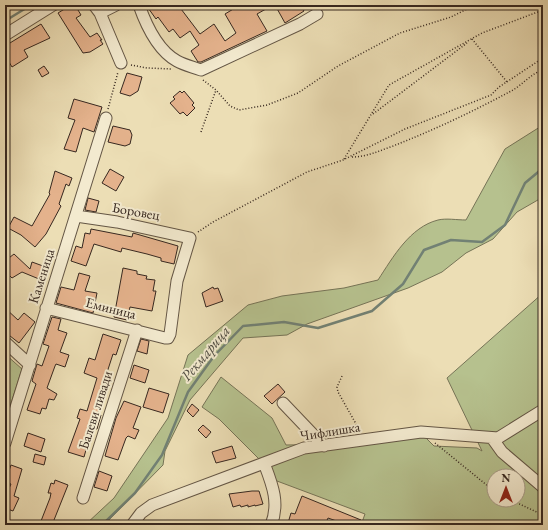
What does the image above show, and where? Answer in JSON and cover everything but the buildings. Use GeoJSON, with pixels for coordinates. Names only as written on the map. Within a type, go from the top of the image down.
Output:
{"type":"FeatureCollection","features":[{"type":"Feature","properties":{"kind":"street"},"geometry":{"type":"LineString","coordinates":[[5,35],[52,5]]}},
{"type":"Feature","properties":{"kind":"street"},"geometry":{"type":"LineString","coordinates":[[116,5],[97,9],[121,63]]}},
{"type":"Feature","properties":{"kind":"street"},"geometry":{"type":"LineString","coordinates":[[139,5],[147,26],[163,49],[176,60],[201,70],[300,24],[317,14]]}},
{"type":"Feature","properties":{"kind":"street","name":"Каменица"},"geometry":{"type":"LineString","coordinates":[[5,443],[106,118]]}},
{"type":"Feature","properties":{"kind":"street","name":"Боровец"},"geometry":{"type":"LineString","coordinates":[[76,216],[118,222],[190,238]]}},
{"type":"Feature","properties":{"kind":"street","name":"Еминица"},"geometry":{"type":"LineString","coordinates":[[46,308],[168,338],[177,281],[190,238]]}},
{"type":"Feature","properties":{"kind":"street","name":"Балеви ливади"},"geometry":{"type":"LineString","coordinates":[[83,498],[137,330]]}},
{"type":"Feature","properties":{"kind":"street"},"geometry":{"type":"LineString","coordinates":[[5,342],[30,365]]}},
{"type":"Feature","properties":{"kind":"street"},"geometry":{"type":"LineString","coordinates":[[283,403],[324,446]]}},
{"type":"Feature","properties":{"kind":"street","name":"Чифлишка"},"geometry":{"type":"LineString","coordinates":[[132,525],[142,513],[152,505],[304,448],[421,432],[498,438],[543,410]]}},
{"type":"Feature","properties":{"kind":"street"},"geometry":{"type":"LineString","coordinates":[[492,438],[502,452],[543,487]]}},
{"type":"Feature","properties":{"kind":"street"},"geometry":{"type":"LineString","coordinates":[[264,463],[275,496],[276,510],[271,525]]}},
{"type":"Feature","properties":{"kind":"path"},"geometry":{"type":"LineString","coordinates":[[200,78],[207,81],[230,106],[239,110],[267,106],[298,93],[338,66],[400,34],[451,16],[476,5]]}},
{"type":"Feature","properties":{"kind":"path"},"geometry":{"type":"LineString","coordinates":[[343,160],[389,85],[482,33],[543,10]]}},
{"type":"Feature","properties":{"kind":"path"},"geometry":{"type":"LineString","coordinates":[[472,39],[507,82]]}},
{"type":"Feature","properties":{"kind":"path"},"geometry":{"type":"LineString","coordinates":[[372,115],[472,39]]}},
{"type":"Feature","properties":{"kind":"path"},"geometry":{"type":"LineString","coordinates":[[190,238],[213,222],[308,172],[343,160],[405,129],[491,95],[507,82],[543,58]]}},
{"type":"Feature","properties":{"kind":"path"},"geometry":{"type":"LineString","coordinates":[[106,118],[121,63],[147,68],[171,69]]}},
{"type":"Feature","properties":{"kind":"path"},"geometry":{"type":"LineString","coordinates":[[350,157],[362,157],[402,142],[478,109],[524,84],[543,70]]}},
{"type":"Feature","properties":{"kind":"path"},"geometry":{"type":"LineString","coordinates":[[201,132],[216,90]]}},
{"type":"Feature","properties":{"kind":"path"},"geometry":{"type":"LineString","coordinates":[[342,376],[337,387],[338,392],[355,420],[364,440]]}},
{"type":"Feature","properties":{"kind":"path"},"geometry":{"type":"LineString","coordinates":[[421,432],[486,485]]}},
{"type":"Feature","properties":{"kind":"path"},"geometry":{"type":"LineString","coordinates":[[526,507],[543,515]]}},
{"type":"Feature","properties":{"kind":"green space"},"geometry":{"type":"Polygon","coordinates":[[[543,125],[543,197],[517,212],[493,239],[466,253],[442,272],[408,288],[307,324],[287,335],[243,338],[190,400],[165,451],[163,465],[104,525],[85,525],[114,498],[168,418],[188,355],[248,305],[282,296],[344,288],[378,280],[403,244],[419,229],[438,220],[466,220],[505,149],[543,125]]]}},
{"type":"Feature","properties":{"kind":"green space"},"geometry":{"type":"Polygon","coordinates":[[[543,293],[543,525],[361,525],[365,514],[269,478],[263,463],[219,419],[202,407],[221,377],[272,418],[286,445],[348,444],[423,435],[434,446],[477,448],[482,451],[447,378],[543,293]]]}},
{"type":"Feature","properties":{"kind":"green space"},"geometry":{"type":"Polygon","coordinates":[[[5,354],[22,369],[5,422],[5,354]]]}},
{"type":"Feature","properties":{"kind":"waterway"},"geometry":{"type":"LineString","coordinates":[[5,21],[31,5]]}},
{"type":"Feature","properties":{"kind":"waterway","name":"Рекмарица"},"geometry":{"type":"LineString","coordinates":[[102,525],[135,493],[162,455],[188,392],[214,356],[243,326],[284,322],[318,328],[372,311],[403,284],[424,250],[451,240],[482,242],[505,225],[525,183],[543,168]]}}]}
